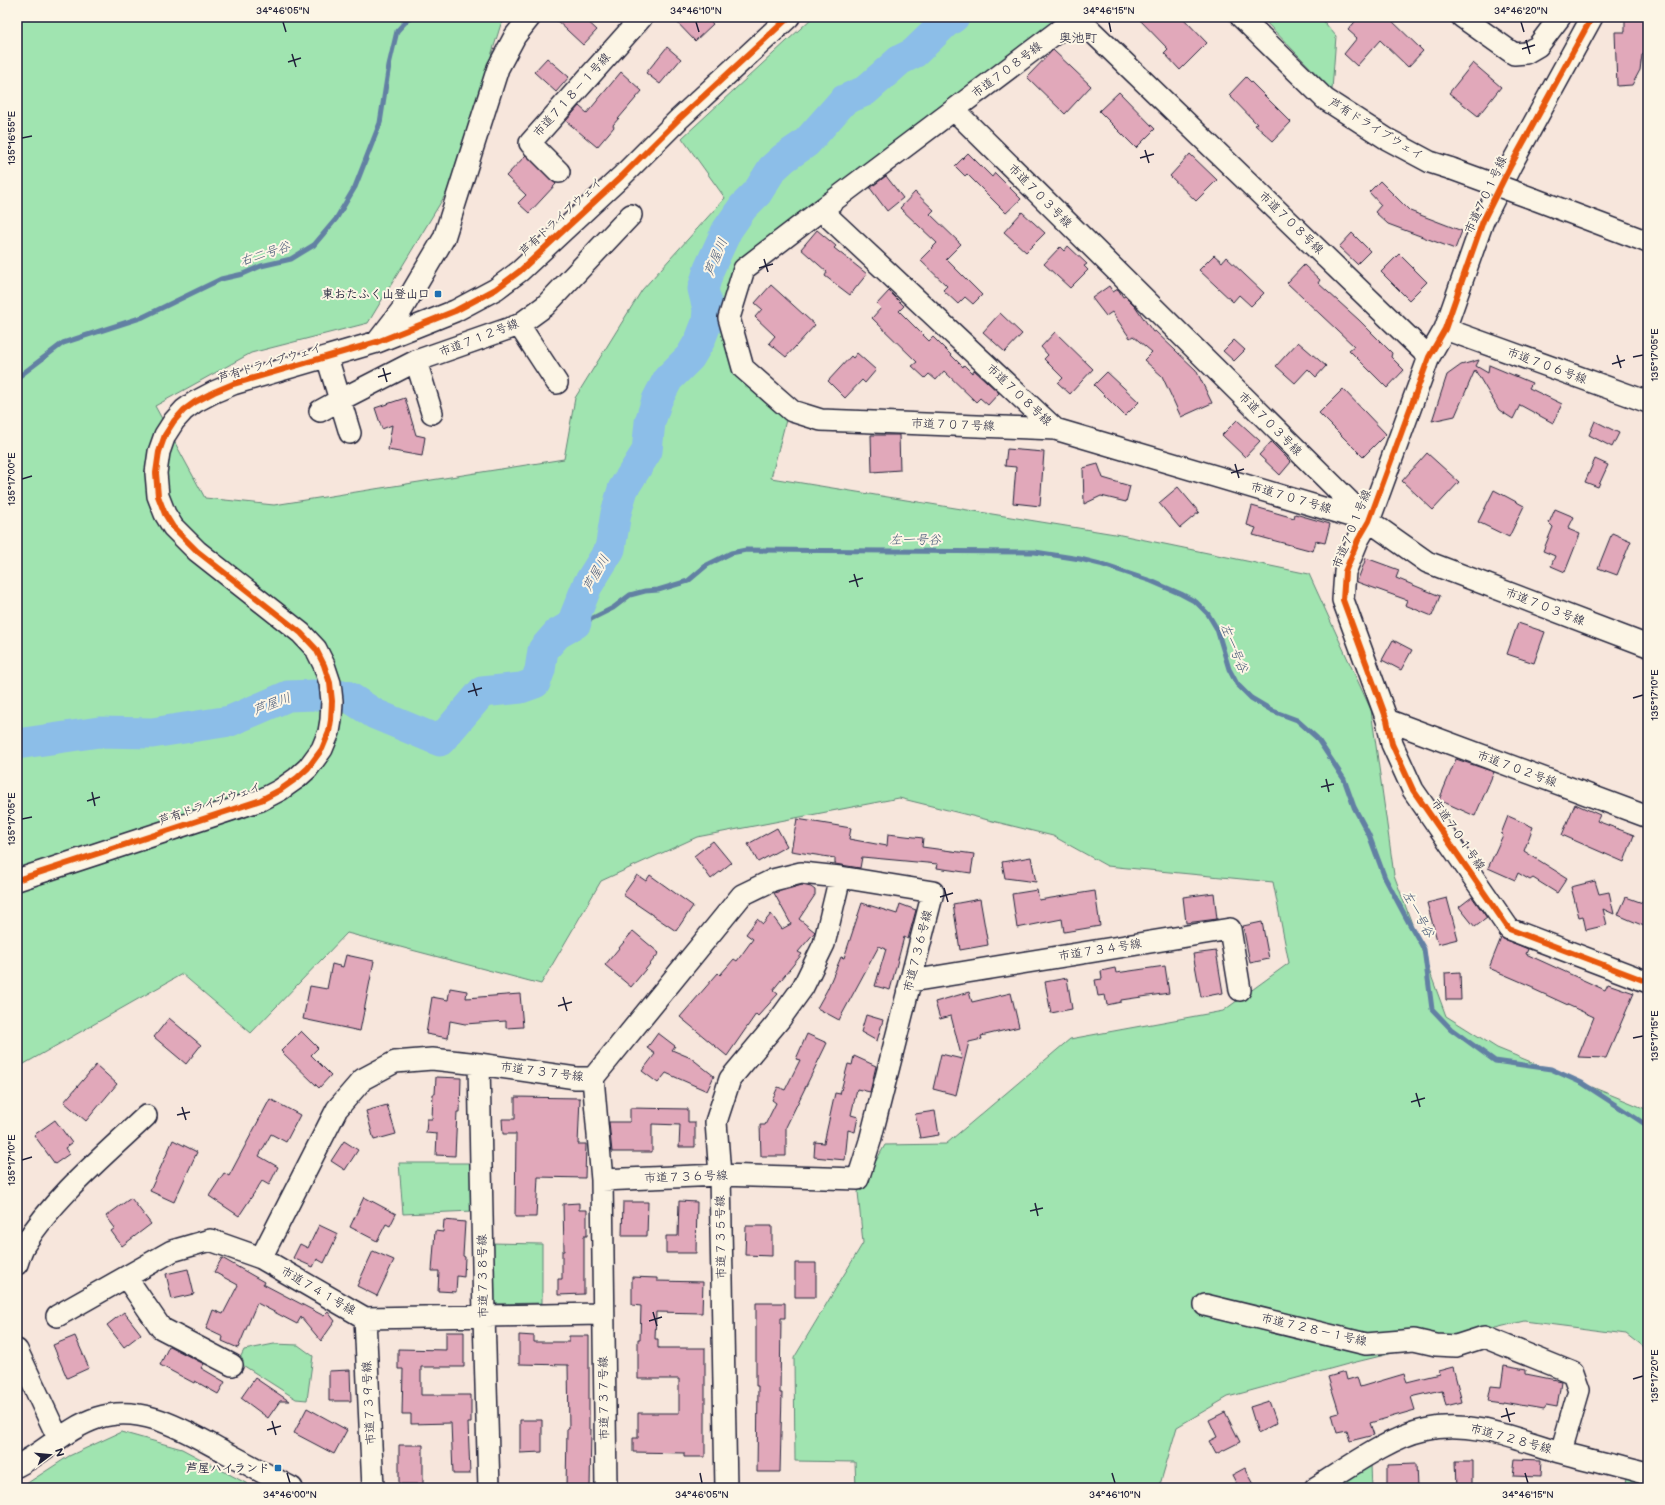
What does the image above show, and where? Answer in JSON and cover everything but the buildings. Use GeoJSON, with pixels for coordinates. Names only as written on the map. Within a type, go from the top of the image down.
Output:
{"type":"FeatureCollection","features":[{"type":"Feature","properties":{"kind":"street"},"geometry":{"type":"LineString","coordinates":[[377,342],[400,311],[444,238],[498,68],[515,36],[530,17]]}},
{"type":"Feature","properties":{"kind":"street","name":"市道７１８－１号線"},"geometry":{"type":"LineString","coordinates":[[559,172],[530,143],[642,17]]}},
{"type":"Feature","properties":{"kind":"street","name":"芦有ドライブウェイ"},"geometry":{"type":"LineString","coordinates":[[20,879],[261,800],[280,790],[308,768],[322,749],[329,732],[332,702],[330,683],[324,665],[316,649],[301,633],[197,551],[173,527],[165,514],[158,496],[156,473],[165,435],[184,410],[195,402],[234,384],[377,342],[455,311],[496,289],[520,271],[789,17]]}},
{"type":"Feature","properties":{"kind":"street","name":"市道７０８号線"},"geometry":{"type":"LineString","coordinates":[[1055,429],[821,210],[1076,17],[1430,357]]}},
{"type":"Feature","properties":{"kind":"street","name":"芦有ドライブウェイ"},"geometry":{"type":"LineString","coordinates":[[1242,17],[1324,99],[1387,139],[1430,162],[1648,242]]}},
{"type":"Feature","properties":{"kind":"street"},"geometry":{"type":"LineString","coordinates":[[1462,17],[1514,54],[1526,53],[1538,46],[1560,17]]}},
{"type":"Feature","properties":{"kind":"street","name":"市道７０１号線"},"geometry":{"type":"LineString","coordinates":[[1592,17],[1511,165],[1483,221],[1445,329],[1430,357],[1369,521],[1358,540],[1345,572],[1343,600],[1387,720],[1392,744],[1413,790],[1509,929],[1648,982]]}},
{"type":"Feature","properties":{"kind":"street","name":"市道７０３号線"},"geometry":{"type":"LineString","coordinates":[[954,110],[1369,521],[1427,562],[1648,646]]}},
{"type":"Feature","properties":{"kind":"street","name":"市道７０７号線"},"geometry":{"type":"LineString","coordinates":[[821,210],[744,269],[729,318],[743,368],[792,411],[821,420],[1055,429],[1369,521]]}},
{"type":"Feature","properties":{"kind":"street","name":"市道７１２号線"},"geometry":{"type":"LineString","coordinates":[[320,411],[416,361],[519,325],[545,306],[631,216]]}},
{"type":"Feature","properties":{"kind":"street"},"geometry":{"type":"LineString","coordinates":[[519,325],[557,383]]}},
{"type":"Feature","properties":{"kind":"street","name":"市道７０６号線"},"geometry":{"type":"LineString","coordinates":[[1445,329],[1648,402]]}},
{"type":"Feature","properties":{"kind":"street"},"geometry":{"type":"LineString","coordinates":[[327,357],[350,433]]}},
{"type":"Feature","properties":{"kind":"street"},"geometry":{"type":"LineString","coordinates":[[416,361],[432,414]]}},
{"type":"Feature","properties":{"kind":"street","name":"市道７０２号線"},"geometry":{"type":"LineString","coordinates":[[1387,720],[1648,817]]}},
{"type":"Feature","properties":{"kind":"street","name":"市道７３６号線"},"geometry":{"type":"LineString","coordinates":[[594,1078],[742,895],[773,880],[801,873],[840,877],[933,892],[870,1141],[858,1179],[720,1175],[602,1180]]}},
{"type":"Feature","properties":{"kind":"street","name":"市道７３５号線"},"geometry":{"type":"LineString","coordinates":[[726,1488],[720,1175],[716,1122],[730,1079],[780,1019],[803,987],[824,944],[840,877]]}},
{"type":"Feature","properties":{"kind":"street","name":"市道７３４号線"},"geometry":{"type":"LineString","coordinates":[[910,981],[1230,929],[1240,990]]}},
{"type":"Feature","properties":{"kind":"street","name":"市道７３７号線"},"geometry":{"type":"LineString","coordinates":[[261,1258],[337,1109],[363,1079],[396,1062],[432,1059],[576,1078],[594,1078],[602,1180],[602,1314],[606,1488]]}},
{"type":"Feature","properties":{"kind":"street","name":"市道７３８号線"},"geometry":{"type":"LineString","coordinates":[[479,1064],[489,1488]]}},
{"type":"Feature","properties":{"kind":"street"},"geometry":{"type":"LineString","coordinates":[[17,1264],[24,1245],[53,1206],[93,1165],[146,1116]]}},
{"type":"Feature","properties":{"kind":"street","name":"市道７４１号線"},"geometry":{"type":"LineString","coordinates":[[57,1316],[172,1251],[210,1240],[261,1258],[365,1318],[602,1314]]}},
{"type":"Feature","properties":{"kind":"street"},"geometry":{"type":"LineString","coordinates":[[126,1277],[161,1328],[232,1366]]}},
{"type":"Feature","properties":{"kind":"street","name":"市道７２８－１号線"},"geometry":{"type":"LineString","coordinates":[[1205,1305],[1366,1344],[1414,1340],[1436,1345],[1456,1346],[1484,1337],[1573,1373],[1579,1390],[1561,1452]]}},
{"type":"Feature","properties":{"kind":"street","name":"市道７３９号線"},"geometry":{"type":"LineString","coordinates":[[365,1318],[373,1488]]}},
{"type":"Feature","properties":{"kind":"street"},"geometry":{"type":"LineString","coordinates":[[17,1350],[58,1438]]}},
{"type":"Feature","properties":{"kind":"street"},"geometry":{"type":"LineString","coordinates":[[17,1466],[76,1427],[97,1418],[116,1414],[135,1414],[173,1424],[292,1488]]}},
{"type":"Feature","properties":{"kind":"street","name":"市道７２８号線"},"geometry":{"type":"LineString","coordinates":[[1315,1488],[1392,1442],[1424,1430],[1458,1426],[1491,1431],[1561,1452],[1648,1475]]}},
{"type":"Feature","properties":{"kind":"green space"},"geometry":{"type":"Polygon","coordinates":[[[17,17],[508,17],[501,24],[450,187],[368,323],[251,353],[155,406],[205,498],[274,505],[564,459],[575,398],[642,290],[725,198],[682,138],[813,17],[1061,17],[736,267],[735,372],[786,420],[771,478],[1121,535],[1309,574],[1371,710],[1394,875],[1446,1016],[1497,1048],[1648,1110],[1648,1351],[1626,1334],[1524,1321],[1348,1364],[1228,1397],[1177,1427],[1159,1488],[856,1488],[855,1462],[795,1461],[794,1358],[863,1243],[858,1192],[885,1145],[946,1144],[1070,1039],[1223,1011],[1289,963],[1273,882],[1107,866],[1053,836],[899,798],[697,837],[601,881],[541,984],[347,933],[251,1033],[182,974],[17,1068],[17,17]]]}},
{"type":"Feature","properties":{"kind":"green space"},"geometry":{"type":"Polygon","coordinates":[[[1261,17],[1320,17],[1336,36],[1332,90],[1261,17]]]}},
{"type":"Feature","properties":{"kind":"green space"},"geometry":{"type":"Polygon","coordinates":[[[399,1163],[470,1163],[473,1211],[403,1214],[399,1163]]]}},
{"type":"Feature","properties":{"kind":"green space"},"geometry":{"type":"Polygon","coordinates":[[[490,1243],[542,1244],[542,1303],[493,1304],[490,1243]]]}},
{"type":"Feature","properties":{"kind":"green space"},"geometry":{"type":"Polygon","coordinates":[[[274,1344],[298,1345],[313,1356],[307,1400],[296,1399],[238,1362],[244,1350],[274,1344]]]}},
{"type":"Feature","properties":{"kind":"green space"},"geometry":{"type":"Polygon","coordinates":[[[121,1432],[182,1449],[255,1488],[20,1488],[69,1456],[121,1432]]]}},
{"type":"Feature","properties":{"kind":"green space"},"geometry":{"type":"Polygon","coordinates":[[[1371,1465],[1372,1488],[1336,1488],[1371,1465]]]}},
{"type":"Feature","properties":{"kind":"green space"},"geometry":{"type":"Polygon","coordinates":[[[1624,1477],[1648,1485],[1648,1488],[1623,1488],[1624,1477]]]}},
{"type":"Feature","properties":{"kind":"waterway","name":"右二号谷"},"geometry":{"type":"LineString","coordinates":[[17,378],[63,343],[143,317],[221,279],[243,274],[261,266],[291,259],[314,245],[336,219],[355,187],[380,123],[389,65],[397,31],[410,17]]}},
{"type":"Feature","properties":{"kind":"waterway","name":"芦屋川"},"geometry":{"type":"LineString","coordinates":[[17,744],[99,732],[152,733],[230,721],[288,696],[314,695],[347,696],[375,714],[440,741],[482,692],[521,688],[535,683],[540,670],[543,650],[557,634],[576,623],[575,616],[587,586],[610,549],[616,513],[623,489],[647,451],[650,422],[657,400],[668,379],[690,357],[700,340],[707,322],[708,309],[703,289],[709,269],[727,230],[743,207],[757,193],[772,169],[784,158],[806,143],[844,100],[865,91],[900,60],[914,53],[945,23],[954,17]]}},
{"type":"Feature","properties":{"kind":"waterway","name":"左一号谷"},"geometry":{"type":"LineString","coordinates":[[576,623],[583,623],[613,608],[630,595],[645,591],[658,590],[688,581],[707,565],[731,553],[746,550],[1035,552],[1080,559],[1100,564],[1151,581],[1181,594],[1196,602],[1208,614],[1217,629],[1229,669],[1237,684],[1251,698],[1273,711],[1297,720],[1317,738],[1344,779],[1354,807],[1369,835],[1385,878],[1424,949],[1432,1009],[1451,1029],[1495,1061],[1551,1069],[1582,1083],[1648,1126]]}},
{"type":"Feature","properties":{"kind":"cycle path"},"geometry":{"type":"LineString","coordinates":[[17,880],[261,800],[280,790],[308,768],[322,749],[329,732],[332,701],[330,683],[324,665],[316,649],[301,633],[197,551],[173,527],[165,514],[158,496],[156,473],[159,452],[165,435],[174,421],[184,410],[195,402],[233,384],[377,342],[455,311],[496,289],[520,271],[622,176],[679,119],[789,17]]}},
{"type":"Feature","properties":{"kind":"cycle path"},"geometry":{"type":"LineString","coordinates":[[1592,17],[1511,165],[1483,221],[1445,329],[1429,357],[1369,521],[1358,540],[1345,572],[1343,600],[1387,720],[1392,744],[1413,790],[1509,929],[1648,982]]}},
{"type":"Feature","properties":{"kind":"place","name":"東おたふく山登山口"},"geometry":{"type":"Point","coordinates":[438,294]}},
{"type":"Feature","properties":{"kind":"place","name":"芦屋ハイランド"},"geometry":{"type":"Point","coordinates":[278,1468]}},
{"type":"Feature","properties":{"kind":"district","name":"奥池町"},"geometry":{"type":"Point","coordinates":[1078,38]}}]}
